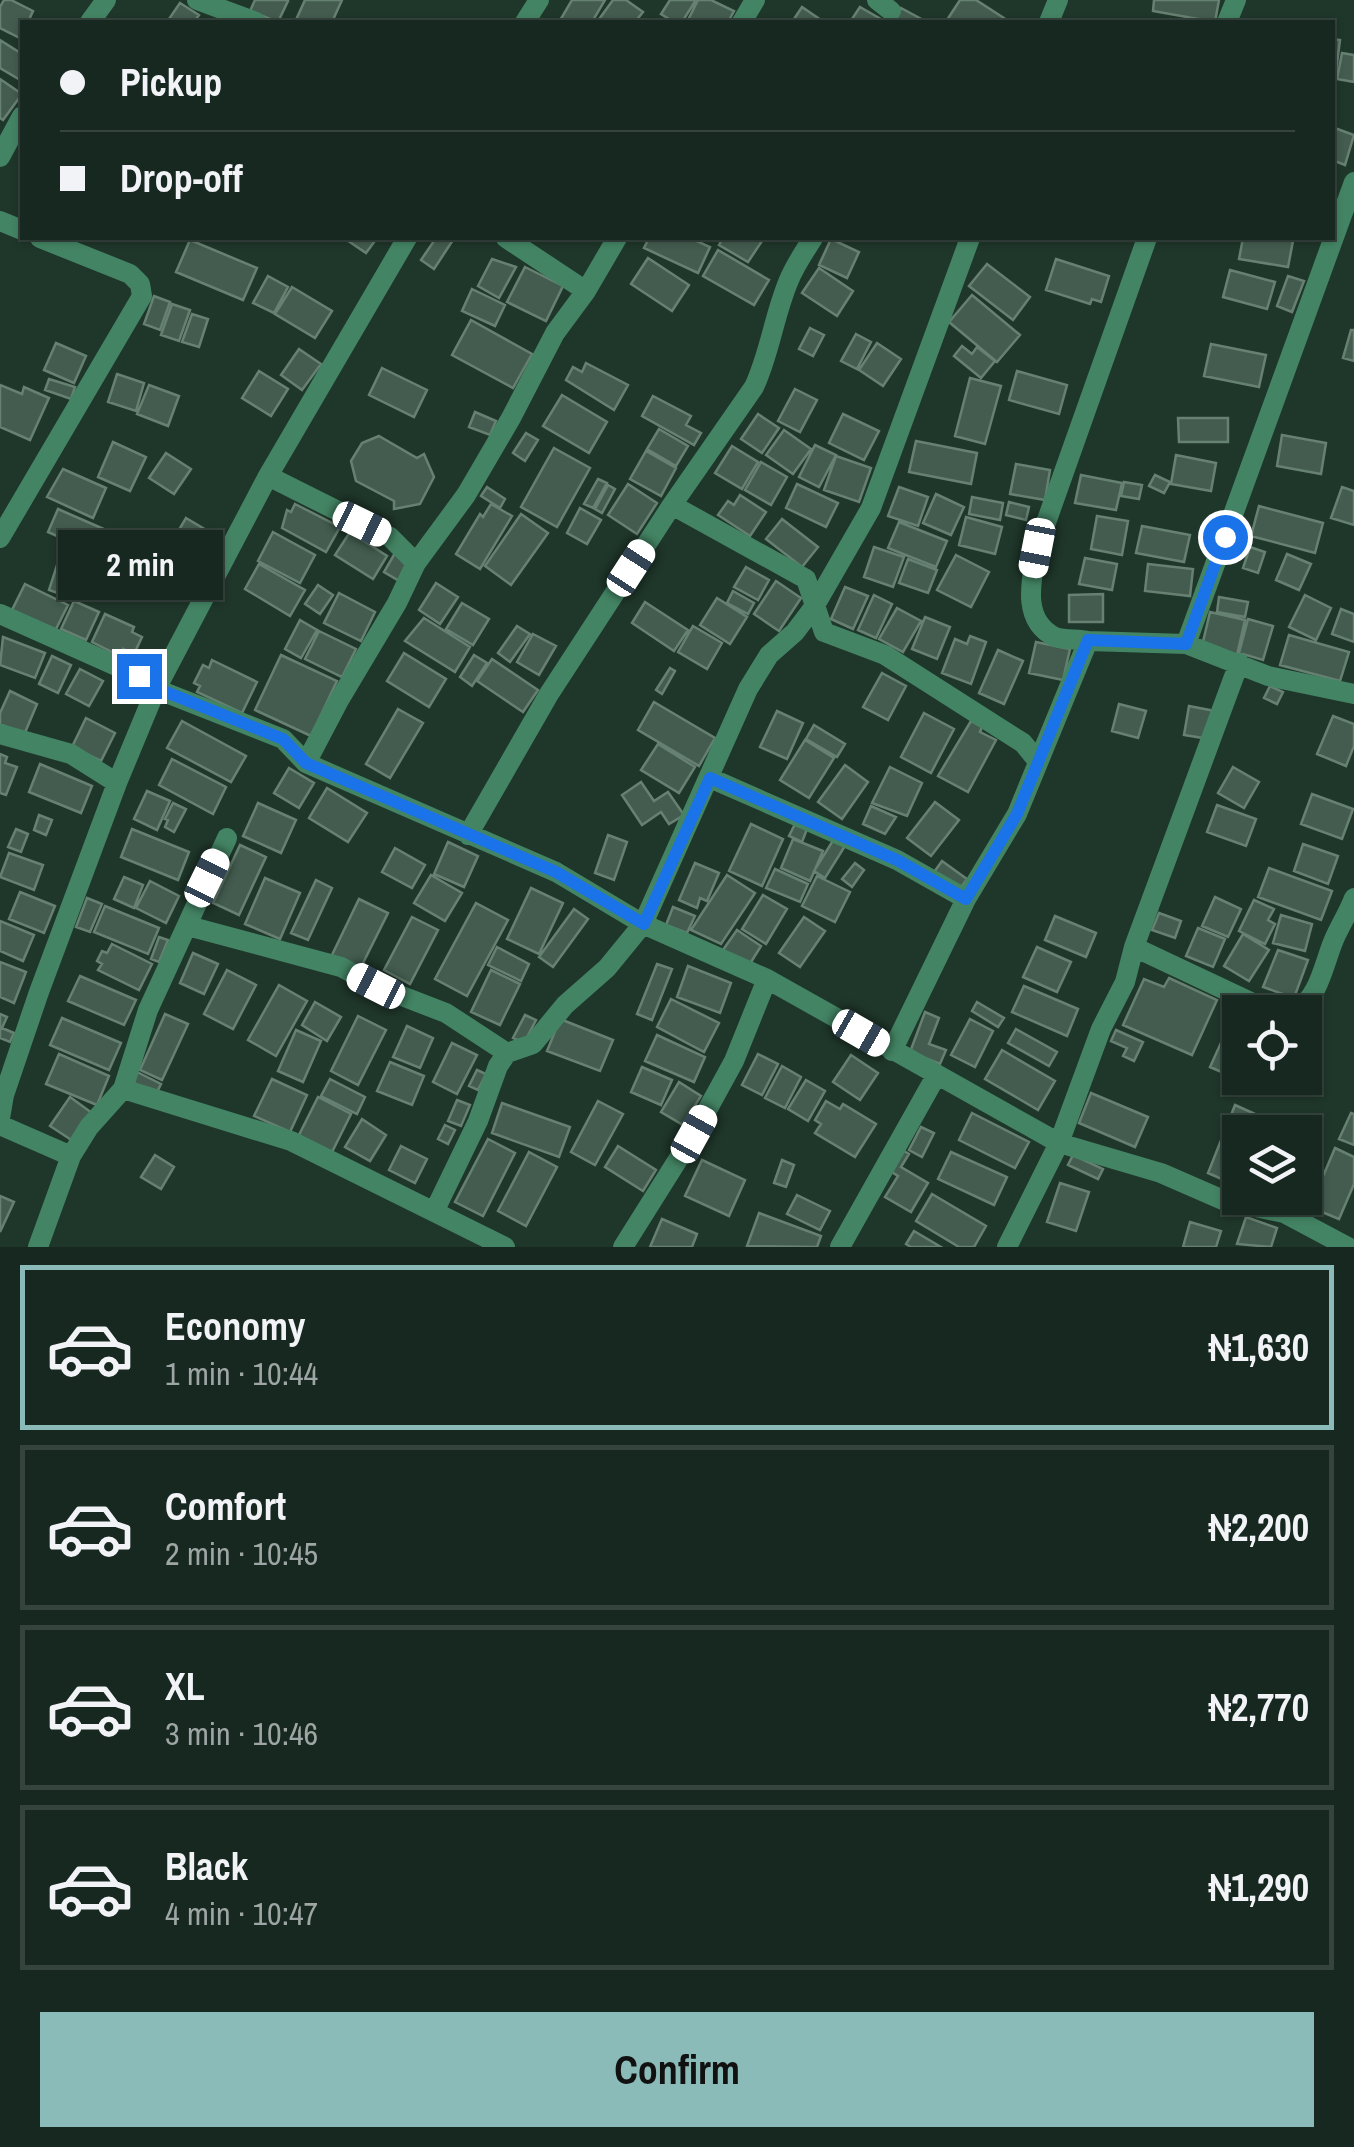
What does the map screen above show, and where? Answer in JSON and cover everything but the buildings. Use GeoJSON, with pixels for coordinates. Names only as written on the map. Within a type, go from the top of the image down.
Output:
{"type":"FeatureCollection","features":[{"type":"Feature","properties":{"kind":"street"},"geometry":{"type":"LineString","coordinates":[[198,0],[251,20]]}},
{"type":"Feature","properties":{"kind":"street"},"geometry":{"type":"LineString","coordinates":[[0,158],[20,120]]}},
{"type":"Feature","properties":{"kind":"street"},"geometry":{"type":"LineString","coordinates":[[1335,234],[1354,182]]}},
{"type":"Feature","properties":{"kind":"street"},"geometry":{"type":"LineString","coordinates":[[0,538],[142,296],[140,284],[130,274],[45,240]]}},
{"type":"Feature","properties":{"kind":"street"},"geometry":{"type":"LineString","coordinates":[[0,1118],[39,992],[156,688],[268,476],[406,240]]}},
{"type":"Feature","properties":{"kind":"street"},"geometry":{"type":"LineString","coordinates":[[509,240],[586,291]]}},
{"type":"Feature","properties":{"kind":"street"},"geometry":{"type":"LineString","coordinates":[[306,763],[416,563],[466,495],[511,418],[554,332],[586,291],[616,240]]}},
{"type":"Feature","properties":{"kind":"street"},"geometry":{"type":"LineString","coordinates":[[468,835],[549,694],[672,505],[754,388],[790,278],[812,240]]}},
{"type":"Feature","properties":{"kind":"street"},"geometry":{"type":"LineString","coordinates":[[434,1212],[478,1120],[498,1066],[508,1053],[534,1044],[564,1005],[607,968],[644,924],[748,689],[770,655],[814,607],[871,508],[969,240]]}},
{"type":"Feature","properties":{"kind":"street"},"geometry":{"type":"LineString","coordinates":[[1146,240],[1037,548],[1029,590],[1035,618],[1055,636],[1186,644],[1268,676],[1354,694]]}},
{"type":"Feature","properties":{"kind":"street"},"geometry":{"type":"LineString","coordinates":[[1186,644],[1333,240]]}},
{"type":"Feature","properties":{"kind":"street"},"geometry":{"type":"LineString","coordinates":[[268,476],[390,538],[416,563]]}},
{"type":"Feature","properties":{"kind":"street"},"geometry":{"type":"LineString","coordinates":[[672,505],[806,578],[824,632],[885,655],[1023,742],[1036,759]]}},
{"type":"Feature","properties":{"kind":"street"},"geometry":{"type":"LineString","coordinates":[[0,614],[139,676],[156,688],[283,739],[306,763],[556,872],[644,924],[767,979],[1059,1143],[1161,1173],[1223,1200],[1284,1214],[1348,1247]]}},
{"type":"Feature","properties":{"kind":"street"},"geometry":{"type":"LineString","coordinates":[[892,1051],[966,899],[1017,814],[1036,759],[1088,640]]}},
{"type":"Feature","properties":{"kind":"street"},"geometry":{"type":"LineString","coordinates":[[1007,1247],[1059,1143],[1102,1029],[1125,982],[1134,947],[1239,664]]}},
{"type":"Feature","properties":{"kind":"street"},"geometry":{"type":"LineString","coordinates":[[0,734],[71,754],[117,782]]}},
{"type":"Feature","properties":{"kind":"street"},"geometry":{"type":"LineString","coordinates":[[710,778],[897,860],[966,899]]}},
{"type":"Feature","properties":{"kind":"street"},"geometry":{"type":"LineString","coordinates":[[38,1247],[70,1156],[123,1089],[148,1010],[227,838]]}},
{"type":"Feature","properties":{"kind":"street"},"geometry":{"type":"LineString","coordinates":[[1311,995],[1354,898]]}},
{"type":"Feature","properties":{"kind":"street"},"geometry":{"type":"LineString","coordinates":[[188,926],[341,968],[446,1013],[508,1053]]}},
{"type":"Feature","properties":{"kind":"street"},"geometry":{"type":"LineString","coordinates":[[1134,947],[1236,995]]}},
{"type":"Feature","properties":{"kind":"street"},"geometry":{"type":"LineString","coordinates":[[623,1247],[694,1134],[734,1061],[767,979]]}},
{"type":"Feature","properties":{"kind":"street"},"geometry":{"type":"LineString","coordinates":[[840,1247],[936,1076]]}},
{"type":"Feature","properties":{"kind":"street"},"geometry":{"type":"LineString","coordinates":[[123,1089],[291,1141],[505,1247]]}},
{"type":"Feature","properties":{"kind":"street"},"geometry":{"type":"LineString","coordinates":[[0,1126],[70,1156]]}},
{"type":"Feature","properties":{"kind":"route"},"geometry":{"type":"LineString","coordinates":[[139,676],[156,688],[283,739],[306,763],[556,872],[644,924],[710,778],[897,860],[966,899],[1017,814],[1036,759],[1088,640],[1186,644],[1225,537]]}}]}
